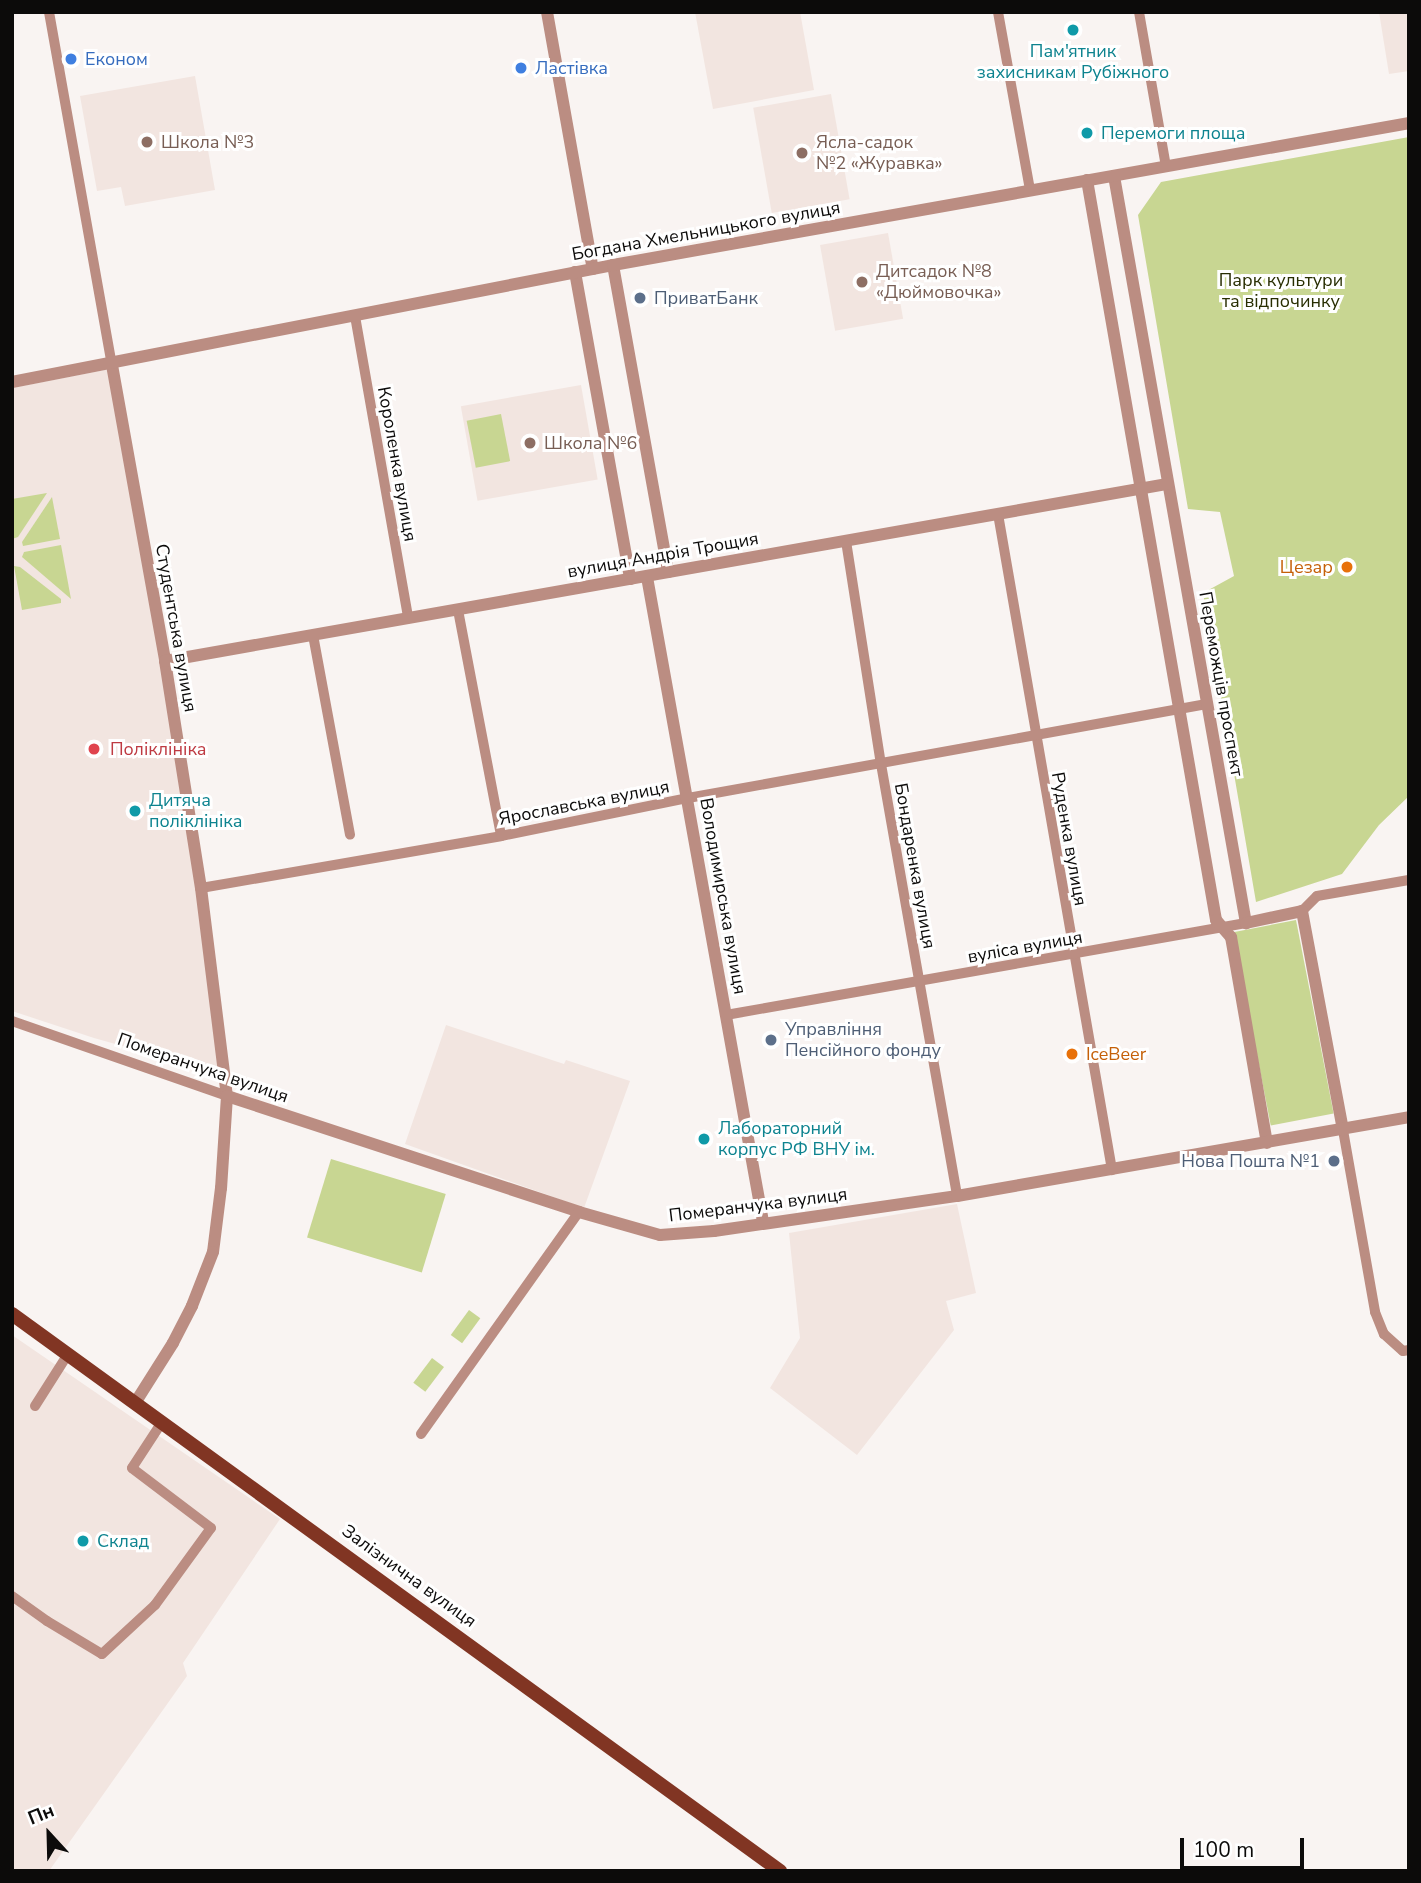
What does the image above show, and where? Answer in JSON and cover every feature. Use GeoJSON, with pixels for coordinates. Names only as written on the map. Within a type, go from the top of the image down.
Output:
{"type":"FeatureCollection","features":[{"type":"Feature","properties":{"kind":"main road","name":"Залізнична вулиця"},"geometry":{"type":"LineString","coordinates":[[12,1314],[780,1871]]}},
{"type":"Feature","properties":{"kind":"street","name":"Студентська вулиця"},"geometry":{"type":"LineString","coordinates":[[49,12],[165,661],[201,888],[227,1096],[221,1188],[213,1252],[183,1325],[165,1359],[135,1403]]}},
{"type":"Feature","properties":{"kind":"street"},"geometry":{"type":"LineString","coordinates":[[547,12],[593,269]]}},
{"type":"Feature","properties":{"kind":"street"},"geometry":{"type":"LineString","coordinates":[[998,12],[1030,190]]}},
{"type":"Feature","properties":{"kind":"street"},"geometry":{"type":"LineString","coordinates":[[1139,12],[1167,166]]}},
{"type":"Feature","properties":{"kind":"street","name":"Богдана Хмельницького вулиця"},"geometry":{"type":"LineString","coordinates":[[12,382],[112,365],[575,272],[1409,123]]}},
{"type":"Feature","properties":{"kind":"street","name":"Переможців проспект"},"geometry":{"type":"LineString","coordinates":[[1114,176],[1246,923]]}},
{"type":"Feature","properties":{"kind":"street"},"geometry":{"type":"LineString","coordinates":[[1087,180],[1216,920],[1220,928],[1231,937],[1267,1143]]}},
{"type":"Feature","properties":{"kind":"street"},"geometry":{"type":"LineString","coordinates":[[613,265],[668,572]]}},
{"type":"Feature","properties":{"kind":"street"},"geometry":{"type":"LineString","coordinates":[[575,272],[630,579]]}},
{"type":"Feature","properties":{"kind":"street","name":"Короленка вулиця"},"geometry":{"type":"LineString","coordinates":[[355,316],[408,618]]}},
{"type":"Feature","properties":{"kind":"street","name":"вулиця Андрія Трощия"},"geometry":{"type":"LineString","coordinates":[[165,661],[1167,484]]}},
{"type":"Feature","properties":{"kind":"street","name":"Руденка вулиця"},"geometry":{"type":"LineString","coordinates":[[998,514],[1034,735],[1112,1170]]}},
{"type":"Feature","properties":{"kind":"street","name":"Бондаренка вулиця"},"geometry":{"type":"LineString","coordinates":[[846,541],[881,764],[957,1196]]}},
{"type":"Feature","properties":{"kind":"street","name":"Володимирська вулиця"},"geometry":{"type":"LineString","coordinates":[[647,577],[763,1222]]}},
{"type":"Feature","properties":{"kind":"street"},"geometry":{"type":"LineString","coordinates":[[458,610],[500,836]]}},
{"type":"Feature","properties":{"kind":"street"},"geometry":{"type":"LineString","coordinates":[[313,635],[349,835]]}},
{"type":"Feature","properties":{"kind":"street","name":"Ярославська вулиця"},"geometry":{"type":"LineString","coordinates":[[201,888],[500,836],[688,798],[1207,705]]}},
{"type":"Feature","properties":{"kind":"street"},"geometry":{"type":"LineString","coordinates":[[1246,923],[1302,911],[1318,896],[1409,880]]}},
{"type":"Feature","properties":{"kind":"street"},"geometry":{"type":"LineString","coordinates":[[1302,911],[1375,1312],[1384,1334],[1403,1350],[1409,1350]]}},
{"type":"Feature","properties":{"kind":"street","name":"вуліса вулиця"},"geometry":{"type":"LineString","coordinates":[[726,1015],[1246,923]]}},
{"type":"Feature","properties":{"kind":"street","name":"Померанчука вулиця"},"geometry":{"type":"LineString","coordinates":[[12,1021],[227,1096],[579,1212],[660,1235],[713,1231],[957,1196],[1409,1117]]}},
{"type":"Feature","properties":{"kind":"street"},"geometry":{"type":"LineString","coordinates":[[421,1434],[579,1212]]}},
{"type":"Feature","properties":{"kind":"street"},"geometry":{"type":"LineString","coordinates":[[35,1406],[68,1354]]}},
{"type":"Feature","properties":{"kind":"street"},"geometry":{"type":"LineString","coordinates":[[12,1596],[102,1654],[155,1605],[211,1528],[132,1468],[162,1422]]}},
{"type":"Feature","properties":{"kind":"shaded area"},"geometry":{"type":"Polygon","coordinates":[[[695,12],[800,12],[814,90],[713,109],[695,12]]]}},
{"type":"Feature","properties":{"kind":"shaded area"},"geometry":{"type":"Polygon","coordinates":[[[1379,12],[1409,12],[1409,71],[1389,74],[1379,12]]]}},
{"type":"Feature","properties":{"kind":"shaded area","name":"Школа №3"},"geometry":{"type":"Polygon","coordinates":[[[195,76],[215,190],[125,206],[121,187],[97,191],[80,96],[195,76]]]}},
{"type":"Feature","properties":{"kind":"shaded area","name":"Ясла-садок №2 «Журавка»"},"geometry":{"type":"Polygon","coordinates":[[[831,94],[850,199],[772,213],[753,108],[831,94]]]}},
{"type":"Feature","properties":{"kind":"shaded area","name":"Дитсадок №8 «Дюймовочка»"},"geometry":{"type":"Polygon","coordinates":[[[888,233],[903,319],[835,331],[820,245],[888,233]]]}},
{"type":"Feature","properties":{"kind":"shaded area","name":"Поліклініка"},"geometry":{"type":"Polygon","coordinates":[[[110,369],[167,689],[222,1074],[94,1038],[12,1011],[12,388],[110,369]]]}},
{"type":"Feature","properties":{"kind":"shaded area","name":"Школа №6"},"geometry":{"type":"Polygon","coordinates":[[[581,385],[598,480],[478,501],[461,406],[581,385]]]}},
{"type":"Feature","properties":{"kind":"shaded area"},"geometry":{"type":"Polygon","coordinates":[[[446,1025],[564,1064],[566,1060],[630,1081],[584,1208],[405,1144],[446,1025]]]}},
{"type":"Feature","properties":{"kind":"shaded area"},"geometry":{"type":"Polygon","coordinates":[[[957,1204],[976,1293],[946,1301],[954,1330],[857,1455],[770,1388],[800,1338],[789,1233],[957,1204]]]}},
{"type":"Feature","properties":{"kind":"shaded area"},"geometry":{"type":"Polygon","coordinates":[[[12,1335],[280,1519],[183,1663],[187,1676],[49,1871],[12,1871],[12,1335]]]}},
{"type":"Feature","properties":{"kind":"green space","name":"Парк культури та відпочинку"},"geometry":{"type":"Polygon","coordinates":[[[1409,137],[1409,796],[1379,825],[1342,874],[1256,902],[1203,593],[1234,576],[1220,512],[1188,509],[1138,215],[1161,182],[1409,137]]]}},
{"type":"Feature","properties":{"kind":"green space"},"geometry":{"type":"Polygon","coordinates":[[[501,414],[510,461],[476,468],[467,421],[501,414]]]}},
{"type":"Feature","properties":{"kind":"green space"},"geometry":{"type":"Polygon","coordinates":[[[47,493],[18,537],[12,539],[12,499],[47,493]]]}},
{"type":"Feature","properties":{"kind":"green space"},"geometry":{"type":"Polygon","coordinates":[[[52,497],[60,539],[23,546],[22,542],[52,497]]]}},
{"type":"Feature","properties":{"kind":"green space"},"geometry":{"type":"Polygon","coordinates":[[[61,545],[71,599],[22,557],[24,552],[61,545]]]}},
{"type":"Feature","properties":{"kind":"green space"},"geometry":{"type":"Polygon","coordinates":[[[14,566],[20,567],[61,599],[61,603],[22,610],[14,566]]]}},
{"type":"Feature","properties":{"kind":"green space"},"geometry":{"type":"Polygon","coordinates":[[[1296,920],[1334,1113],[1271,1126],[1233,932],[1296,920]]]}},
{"type":"Feature","properties":{"kind":"green space"},"geometry":{"type":"Polygon","coordinates":[[[331,1159],[446,1194],[422,1273],[307,1237],[331,1159]]]}},
{"type":"Feature","properties":{"kind":"green space"},"geometry":{"type":"Polygon","coordinates":[[[469,1310],[480,1318],[462,1343],[451,1335],[469,1310]]]}},
{"type":"Feature","properties":{"kind":"green space"},"geometry":{"type":"Polygon","coordinates":[[[432,1358],[444,1367],[425,1392],[413,1383],[432,1358]]]}},
{"type":"Feature","properties":{"kind":"place","name":"Пам'ятник захисникам Рубіжного"},"geometry":{"type":"Point","coordinates":[1073,30]}},
{"type":"Feature","properties":{"kind":"place","name":"Економ"},"geometry":{"type":"Point","coordinates":[71,59]}},
{"type":"Feature","properties":{"kind":"place","name":"Ластівка"},"geometry":{"type":"Point","coordinates":[521,68]}},
{"type":"Feature","properties":{"kind":"place","name":"Перемоги площа"},"geometry":{"type":"Point","coordinates":[1087,133]}},
{"type":"Feature","properties":{"kind":"place","name":"Школа №3"},"geometry":{"type":"Point","coordinates":[147,142]}},
{"type":"Feature","properties":{"kind":"place","name":"Ясла-садок №2 «Журавка»"},"geometry":{"type":"Point","coordinates":[802,153]}},
{"type":"Feature","properties":{"kind":"place","name":"Дитсадок №8 «Дюймовочка»"},"geometry":{"type":"Point","coordinates":[862,282]}},
{"type":"Feature","properties":{"kind":"place","name":"ПриватБанк"},"geometry":{"type":"Point","coordinates":[640,298]}},
{"type":"Feature","properties":{"kind":"place","name":"Школа №6"},"geometry":{"type":"Point","coordinates":[530,443]}},
{"type":"Feature","properties":{"kind":"place","name":"Цезар"},"geometry":{"type":"Point","coordinates":[1347,567]}},
{"type":"Feature","properties":{"kind":"place","name":"Поліклініка"},"geometry":{"type":"Point","coordinates":[94,749]}},
{"type":"Feature","properties":{"kind":"place","name":"Дитяча поліклініка"},"geometry":{"type":"Point","coordinates":[135,811]}},
{"type":"Feature","properties":{"kind":"place","name":"Управління Пенсійного фонду"},"geometry":{"type":"Point","coordinates":[771,1040]}},
{"type":"Feature","properties":{"kind":"place","name":"IceBeer"},"geometry":{"type":"Point","coordinates":[1072,1054]}},
{"type":"Feature","properties":{"kind":"place","name":"Лабораторний корпус РФ ВНУ ім."},"geometry":{"type":"Point","coordinates":[704,1139]}},
{"type":"Feature","properties":{"kind":"place","name":"Нова Пошта №1"},"geometry":{"type":"Point","coordinates":[1334,1161]}},
{"type":"Feature","properties":{"kind":"place","name":"Склад"},"geometry":{"type":"Point","coordinates":[83,1541]}}]}
